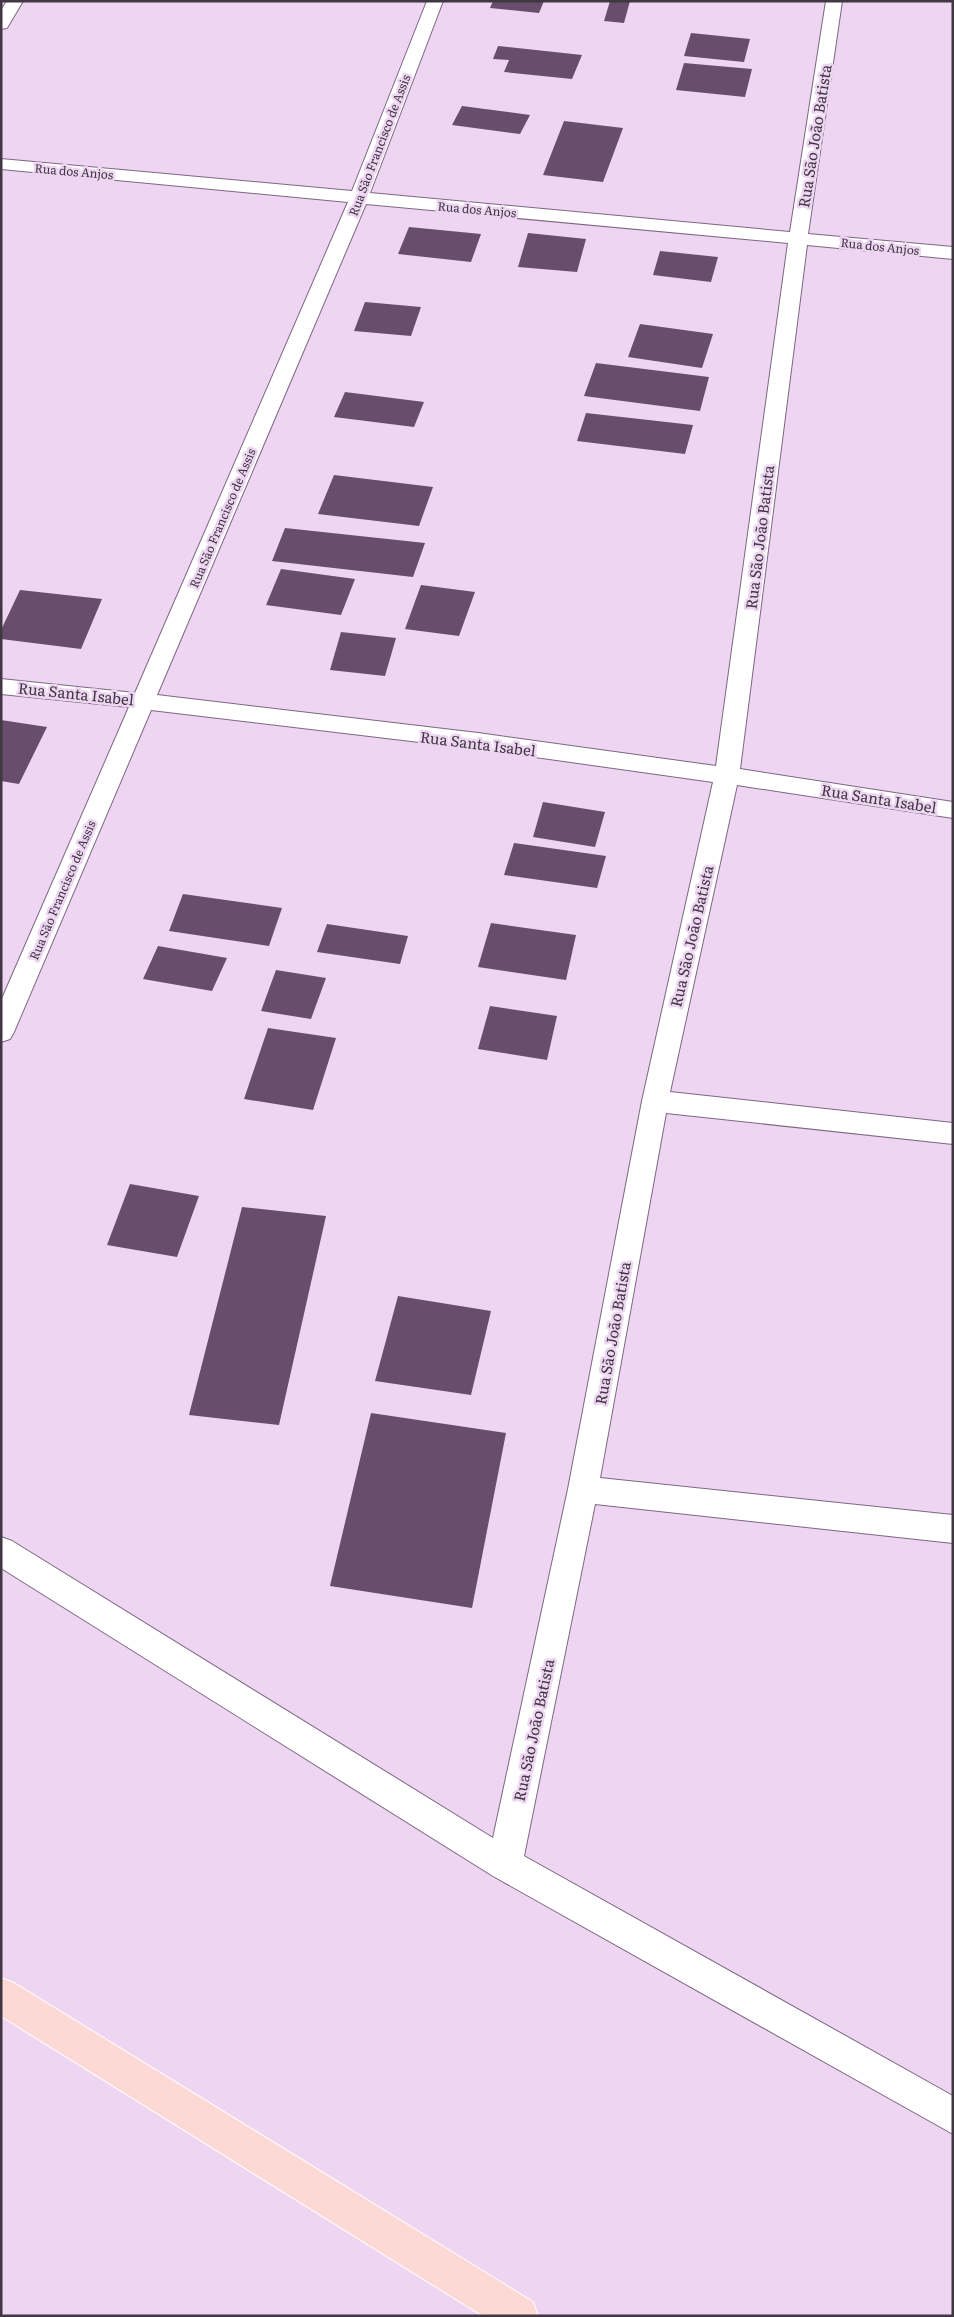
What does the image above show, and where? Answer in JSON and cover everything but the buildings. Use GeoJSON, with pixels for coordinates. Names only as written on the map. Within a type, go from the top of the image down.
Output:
{"type":"FeatureCollection","features":[{"type":"Feature","properties":{"kind":"main road"},"geometry":{"type":"LineString","coordinates":[[1,1996],[519,2316]]}},
{"type":"Feature","properties":{"kind":"street"},"geometry":{"type":"LineString","coordinates":[[1,24],[15,1]]}},
{"type":"Feature","properties":{"kind":"street","name":"Rua São Francisco de Assis"},"geometry":{"type":"LineString","coordinates":[[1,1032],[359,198],[435,1]]}},
{"type":"Feature","properties":{"kind":"street","name":"Rua São João Batista"},"geometry":{"type":"LineString","coordinates":[[505,1864],[583,1489],[654,1101],[727,774],[798,238],[834,1]]}},
{"type":"Feature","properties":{"kind":"street","name":"Rua dos Anjos"},"geometry":{"type":"LineString","coordinates":[[1,164],[953,253]]}},
{"type":"Feature","properties":{"kind":"street","name":"Rua Santa Isabel"},"geometry":{"type":"LineString","coordinates":[[1,686],[143,700],[727,774],[953,810]]}},
{"type":"Feature","properties":{"kind":"street"},"geometry":{"type":"LineString","coordinates":[[654,1101],[953,1134]]}},
{"type":"Feature","properties":{"kind":"street"},"geometry":{"type":"LineString","coordinates":[[583,1489],[953,1529]]}},
{"type":"Feature","properties":{"kind":"street"},"geometry":{"type":"LineString","coordinates":[[1,1551],[505,1864],[953,2116]]}}]}
